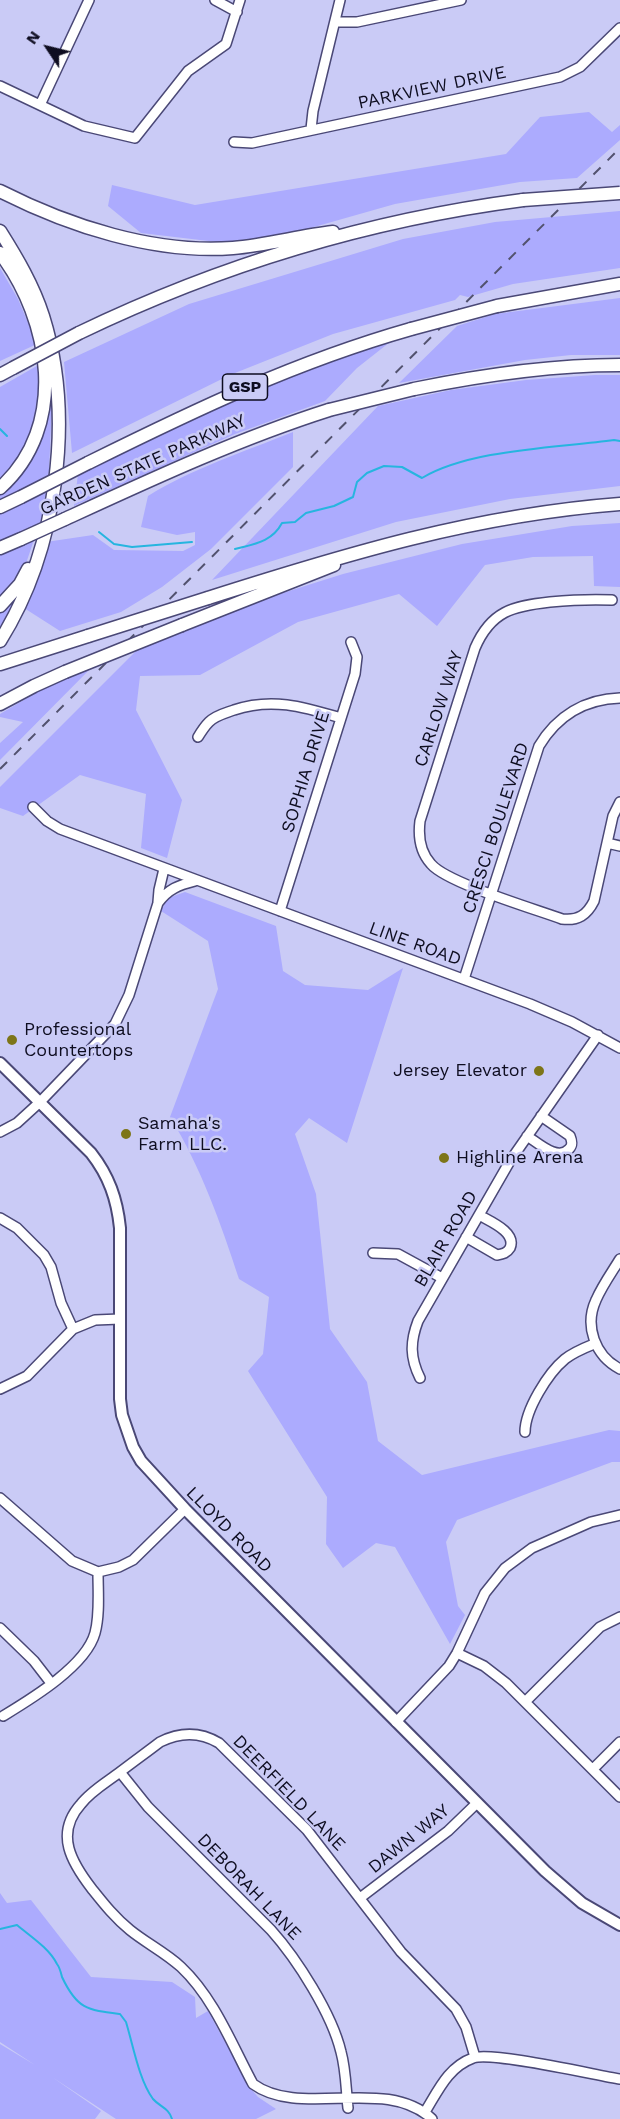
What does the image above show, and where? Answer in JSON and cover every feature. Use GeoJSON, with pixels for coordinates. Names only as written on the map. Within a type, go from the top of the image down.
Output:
{"type":"FeatureCollection","features":[{"type":"Feature","properties":{"kind":"highway"},"geometry":{"type":"LineString","coordinates":[[0,191],[39,209],[99,230],[146,241],[188,247],[250,246],[381,226]]}},
{"type":"Feature","properties":{"kind":"highway"},"geometry":{"type":"LineString","coordinates":[[0,375],[79,333],[152,299],[205,278],[269,257],[381,226],[464,209],[523,200],[620,193]]}},
{"type":"Feature","properties":{"kind":"highway"},"geometry":{"type":"LineString","coordinates":[[0,231],[19,261],[38,301],[50,340],[56,374],[59,418],[57,460],[39,552],[28,587],[0,640]]}},
{"type":"Feature","properties":{"kind":"highway"},"geometry":{"type":"LineString","coordinates":[[0,253],[17,279],[32,311],[42,345],[46,373],[44,405],[37,433],[25,458],[0,488]]}},
{"type":"Feature","properties":{"kind":"highway","name":"GARDEN STATE PARKWAY"},"geometry":{"type":"LineString","coordinates":[[0,507],[247,387],[330,354],[497,306],[620,284]]}},
{"type":"Feature","properties":{"kind":"highway","name":"GARDEN STATE PARKWAY"},"geometry":{"type":"LineString","coordinates":[[0,548],[226,447],[329,410],[414,389],[506,373],[620,365]]}},
{"type":"Feature","properties":{"kind":"highway"},"geometry":{"type":"LineString","coordinates":[[6,662],[368,548],[491,520],[620,504]]}},
{"type":"Feature","properties":{"kind":"highway"},"geometry":{"type":"LineString","coordinates":[[0,704],[65,672],[318,572],[368,548]]}},
{"type":"Feature","properties":{"kind":"highway"},"geometry":{"type":"LineString","coordinates":[[0,606],[20,584],[39,552]]}},
{"type":"Feature","properties":{"kind":"main road","name":"LLOYD ROAD"},"geometry":{"type":"LineString","coordinates":[[0,1063],[91,1153],[104,1170],[113,1191],[120,1228],[120,1399],[126,1430],[141,1461],[185,1509],[564,1889],[582,1903],[620,1925]]}},
{"type":"Feature","properties":{"kind":"street"},"geometry":{"type":"LineString","coordinates":[[40,105],[89,0]]}},
{"type":"Feature","properties":{"kind":"street"},"geometry":{"type":"LineString","coordinates":[[214,0],[237,12]]}},
{"type":"Feature","properties":{"kind":"street"},"geometry":{"type":"LineString","coordinates":[[0,86],[94,130],[135,138],[188,71],[226,44],[240,0]]}},
{"type":"Feature","properties":{"kind":"street"},"geometry":{"type":"LineString","coordinates":[[311,129],[313,111],[340,0]]}},
{"type":"Feature","properties":{"kind":"street"},"geometry":{"type":"LineString","coordinates":[[336,22],[357,22],[461,0]]}},
{"type":"Feature","properties":{"kind":"street","name":"PARKVIEW DRIVE"},"geometry":{"type":"LineString","coordinates":[[234,142],[252,143],[566,75],[580,68],[620,28]]}},
{"type":"Feature","properties":{"kind":"street","name":"CARLOW WAY"},"geometry":{"type":"LineString","coordinates":[[612,600],[563,600],[524,604],[512,608],[488,625],[475,648],[420,821],[419,836],[423,854],[436,870],[491,893],[569,920],[587,913],[594,901],[613,816],[620,802]]}},
{"type":"Feature","properties":{"kind":"street","name":"SOPHIA DRIVE"},"geometry":{"type":"LineString","coordinates":[[280,911],[356,666],[357,657],[351,642]]}},
{"type":"Feature","properties":{"kind":"street","name":"CRESCI BOULEVARD"},"geometry":{"type":"LineString","coordinates":[[464,979],[535,757],[544,739],[560,720],[580,707],[596,701],[620,698]]}},
{"type":"Feature","properties":{"kind":"street"},"geometry":{"type":"LineString","coordinates":[[198,737],[210,721],[217,716],[261,703],[292,704],[340,718]]}},
{"type":"Feature","properties":{"kind":"street","name":"LINE ROAD"},"geometry":{"type":"LineString","coordinates":[[33,807],[47,821],[60,829],[530,1004],[598,1035],[620,1048]]}},
{"type":"Feature","properties":{"kind":"street"},"geometry":{"type":"LineString","coordinates":[[607,843],[620,846]]}},
{"type":"Feature","properties":{"kind":"street"},"geometry":{"type":"LineString","coordinates":[[0,1132],[17,1123],[40,1102],[106,1035],[122,1012],[158,903],[164,869]]}},
{"type":"Feature","properties":{"kind":"street"},"geometry":{"type":"LineString","coordinates":[[158,903],[177,885],[195,881]]}},
{"type":"Feature","properties":{"kind":"street","name":"BLAIR ROAD"},"geometry":{"type":"LineString","coordinates":[[420,1378],[412,1359],[412,1341],[418,1321],[510,1161],[598,1035]]}},
{"type":"Feature","properties":{"kind":"street"},"geometry":{"type":"LineString","coordinates":[[526,1136],[553,1152],[564,1153],[568,1150],[571,1145],[570,1136],[541,1116]]}},
{"type":"Feature","properties":{"kind":"street"},"geometry":{"type":"LineString","coordinates":[[466,1237],[498,1255],[508,1251],[511,1241],[507,1233],[479,1215]]}},
{"type":"Feature","properties":{"kind":"street"},"geometry":{"type":"LineString","coordinates":[[0,1218],[17,1228],[44,1255],[51,1267],[61,1303],[73,1329]]}},
{"type":"Feature","properties":{"kind":"street"},"geometry":{"type":"LineString","coordinates":[[373,1253],[398,1254],[442,1278]]}},
{"type":"Feature","properties":{"kind":"street"},"geometry":{"type":"LineString","coordinates":[[620,1259],[595,1303],[591,1320],[594,1344],[609,1362],[620,1369]]}},
{"type":"Feature","properties":{"kind":"street"},"geometry":{"type":"LineString","coordinates":[[0,1389],[27,1376],[73,1329],[94,1320],[120,1319]]}},
{"type":"Feature","properties":{"kind":"street"},"geometry":{"type":"LineString","coordinates":[[525,1432],[529,1411],[554,1370],[572,1354],[594,1344]]}},
{"type":"Feature","properties":{"kind":"street"},"geometry":{"type":"LineString","coordinates":[[0,1498],[72,1561],[98,1572],[119,1567],[132,1560],[185,1509]]}},
{"type":"Feature","properties":{"kind":"street"},"geometry":{"type":"LineString","coordinates":[[396,1722],[439,1679],[457,1653],[485,1593],[497,1576],[513,1560],[532,1548],[591,1522],[620,1515]]}},
{"type":"Feature","properties":{"kind":"street"},"geometry":{"type":"LineString","coordinates":[[3,1716],[27,1701],[79,1661],[91,1644],[96,1624],[98,1572]]}},
{"type":"Feature","properties":{"kind":"street"},"geometry":{"type":"LineString","coordinates":[[525,1702],[591,1635],[600,1627],[620,1617]]}},
{"type":"Feature","properties":{"kind":"street"},"geometry":{"type":"LineString","coordinates":[[0,1628],[34,1661],[51,1683]]}},
{"type":"Feature","properties":{"kind":"street"},"geometry":{"type":"LineString","coordinates":[[457,1653],[495,1674],[620,1797]]}},
{"type":"Feature","properties":{"kind":"street","name":"DEERFIELD LANE"},"geometry":{"type":"LineString","coordinates":[[279,2106],[262,2094],[253,2084],[196,1983],[165,1954],[114,1916],[73,1862],[68,1843],[68,1832],[73,1816],[87,1797],[160,1742],[170,1737],[192,1733],[214,1740],[224,1747],[308,1830],[401,1952],[456,2009],[466,2027],[475,2057]]}},
{"type":"Feature","properties":{"kind":"street"},"geometry":{"type":"LineString","coordinates":[[593,1769],[620,1742]]}},
{"type":"Feature","properties":{"kind":"street","name":"DEBORAH LANE"},"geometry":{"type":"LineString","coordinates":[[120,1772],[148,1807],[264,1923],[289,1952],[336,2034],[343,2058],[343,2108],[395,2105],[428,2116]]}},
{"type":"Feature","properties":{"kind":"street","name":"DAWN WAY"},"geometry":{"type":"LineString","coordinates":[[360,1898],[448,1831],[477,1803]]}},
{"type":"Feature","properties":{"kind":"street"},"geometry":{"type":"LineString","coordinates":[[428,2116],[448,2075],[475,2057],[497,2058],[620,2079]]}},
{"type":"Feature","properties":{"kind":"shaded area"},"geometry":{"type":"Polygon","coordinates":[[[589,112],[612,132],[620,125],[620,140],[577,178],[520,182],[395,204],[240,248],[217,242],[141,233],[108,206],[112,185],[195,205],[506,154],[540,117],[589,112]]]}},
{"type":"Feature","properties":{"kind":"shaded area"},"geometry":{"type":"Polygon","coordinates":[[[620,211],[620,268],[513,284],[468,297],[460,295],[455,300],[333,334],[230,375],[72,453],[64,362],[189,304],[403,239],[495,222],[620,211]]]}},
{"type":"Feature","properties":{"kind":"shaded area"},"geometry":{"type":"Polygon","coordinates":[[[0,268],[18,299],[37,344],[0,361],[0,268]]]}},
{"type":"Feature","properties":{"kind":"shaded area"},"geometry":{"type":"Polygon","coordinates":[[[620,298],[620,355],[571,355],[525,360],[399,383],[457,326],[495,314],[620,298]]]}},
{"type":"Feature","properties":{"kind":"shaded area"},"geometry":{"type":"Polygon","coordinates":[[[390,342],[357,368],[325,401],[235,434],[74,506],[78,474],[254,388],[390,342]]]}},
{"type":"Feature","properties":{"kind":"shaded area"},"geometry":{"type":"Polygon","coordinates":[[[42,363],[53,383],[49,470],[43,513],[8,617],[0,629],[0,387],[42,363]]]}},
{"type":"Feature","properties":{"kind":"shaded area"},"geometry":{"type":"Polygon","coordinates":[[[620,375],[620,486],[510,499],[396,522],[212,580],[378,406],[451,390],[526,380],[620,375]]]}},
{"type":"Feature","properties":{"kind":"shaded area"},"geometry":{"type":"Polygon","coordinates":[[[293,432],[293,467],[211,549],[162,587],[121,612],[60,631],[24,608],[46,542],[93,535],[114,550],[183,551],[195,545],[195,532],[177,535],[141,527],[148,496],[200,469],[293,432]]]}},
{"type":"Feature","properties":{"kind":"shaded area"},"geometry":{"type":"Polygon","coordinates":[[[620,523],[620,587],[594,586],[593,556],[533,557],[485,565],[437,626],[399,594],[298,622],[200,675],[140,676],[136,710],[182,800],[167,858],[141,848],[146,794],[80,775],[23,816],[0,808],[0,787],[144,643],[178,626],[343,574],[462,544],[572,526],[620,523]]]}},
{"type":"Feature","properties":{"kind":"shaded area"},"geometry":{"type":"Polygon","coordinates":[[[95,664],[0,760],[0,743],[23,722],[0,717],[0,714],[49,685],[95,664]]]}},
{"type":"Feature","properties":{"kind":"shaded area"},"geometry":{"type":"Polygon","coordinates":[[[185,892],[276,926],[283,971],[305,985],[368,990],[403,968],[347,1143],[309,1118],[295,1134],[316,1194],[330,1329],[367,1382],[378,1441],[422,1475],[609,1430],[620,1431],[620,1462],[612,1462],[457,1520],[446,1542],[458,1606],[465,1615],[450,1644],[395,1547],[376,1543],[343,1568],[326,1544],[327,1497],[248,1371],[263,1354],[269,1297],[239,1279],[201,1176],[170,1117],[218,989],[208,941],[161,911],[168,898],[185,892]]]}},
{"type":"Feature","properties":{"kind":"shaded area"},"geometry":{"type":"Polygon","coordinates":[[[0,1893],[7,1903],[31,1900],[91,1977],[172,1982],[195,1997],[196,2018],[208,2011],[251,2089],[258,2097],[276,2109],[256,2119],[116,2119],[52,2077],[101,2111],[95,2119],[0,2119],[0,2044],[35,2065],[0,2042],[0,1893]]]}},
{"type":"Feature","properties":{"kind":"waterway"},"geometry":{"type":"LineString","coordinates":[[0,429],[7,436]]}},
{"type":"Feature","properties":{"kind":"waterway"},"geometry":{"type":"LineString","coordinates":[[235,549],[256,544],[268,538],[282,523],[295,522],[306,513],[334,506],[353,497],[357,482],[367,473],[384,466],[402,467],[422,478],[442,468],[489,455],[620,441]]}},
{"type":"Feature","properties":{"kind":"waterway"},"geometry":{"type":"LineString","coordinates":[[99,532],[114,544],[132,547],[192,542]]}},
{"type":"Feature","properties":{"kind":"waterway"},"geometry":{"type":"LineString","coordinates":[[0,1929],[17,1925],[44,1948],[54,1958],[67,1988],[78,2002],[91,2009],[120,2014],[126,2022],[140,2072],[148,2091],[153,2099],[169,2112],[172,2119]]}},
{"type":"Feature","properties":{"kind":"railway"},"geometry":{"type":"LineString","coordinates":[[0,769],[620,148]]}},
{"type":"Feature","properties":{"kind":"place","name":"Professional Countertops"},"geometry":{"type":"Point","coordinates":[12,1040]}},
{"type":"Feature","properties":{"kind":"place","name":"Jersey Elevator"},"geometry":{"type":"Point","coordinates":[539,1071]}},
{"type":"Feature","properties":{"kind":"place","name":"Samaha's Farm LLC."},"geometry":{"type":"Point","coordinates":[126,1134]}},
{"type":"Feature","properties":{"kind":"place","name":"Highline Arena"},"geometry":{"type":"Point","coordinates":[444,1158]}}]}
